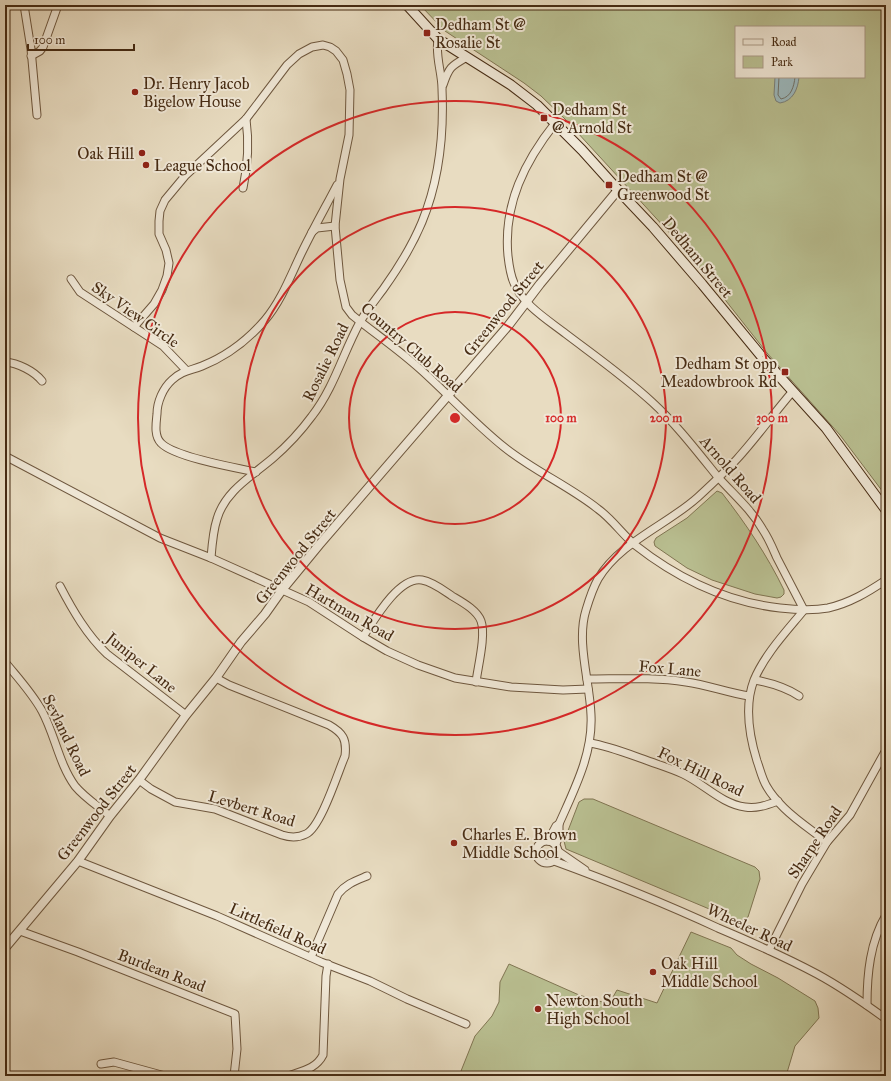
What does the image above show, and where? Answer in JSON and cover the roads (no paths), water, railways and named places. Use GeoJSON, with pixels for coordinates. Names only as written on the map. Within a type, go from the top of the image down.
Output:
{"type":"FeatureCollection","features":[{"type":"Feature","properties":{"kind":"main road","name":"Dedham Street"},"geometry":{"type":"LineString","coordinates":[[407,5],[438,39],[511,85],[538,105],[556,122],[653,227],[762,357],[826,428],[886,510]]}},
{"type":"Feature","properties":{"kind":"street"},"geometry":{"type":"LineString","coordinates":[[24,5],[31,56],[36,115]]}},
{"type":"Feature","properties":{"kind":"street"},"geometry":{"type":"LineString","coordinates":[[31,56],[40,51],[43,47],[58,5]]}},
{"type":"Feature","properties":{"kind":"street","name":"Rosalie Road"},"geometry":{"type":"LineString","coordinates":[[211,558],[216,520],[226,501],[243,482],[274,457],[298,433],[323,401],[360,322],[408,251],[421,224],[430,202],[440,149],[443,112],[442,87],[437,49],[438,39]]}},
{"type":"Feature","properties":{"kind":"street","name":"Country Club Road"},"geometry":{"type":"LineString","coordinates":[[134,327],[154,304],[162,290],[167,276],[168,263],[166,250],[159,234],[160,211],[165,200],[184,176],[246,119],[252,109],[269,91],[287,65],[299,54],[312,47],[330,47],[336,50],[343,60],[348,74],[350,90],[348,135],[340,179],[335,226],[340,280],[346,307],[352,315],[420,369],[447,396],[504,447],[534,469],[562,484],[599,509],[633,544],[668,568],[694,583],[730,598],[761,606],[804,610],[828,608],[847,602],[870,591],[886,580]]}},
{"type":"Feature","properties":{"kind":"street"},"geometry":{"type":"LineString","coordinates":[[442,87],[447,71],[451,66],[467,57]]}},
{"type":"Feature","properties":{"kind":"street"},"geometry":{"type":"LineString","coordinates":[[243,188],[249,136],[246,119]]}},
{"type":"Feature","properties":{"kind":"street","name":"Arnold Road"},"geometry":{"type":"LineString","coordinates":[[556,122],[540,143],[529,161],[518,186],[511,209],[507,242],[510,270],[514,284],[526,302],[624,378],[651,401],[676,426],[764,530],[804,610]]}},
{"type":"Feature","properties":{"kind":"street"},"geometry":{"type":"LineString","coordinates":[[256,472],[203,461],[176,452],[162,444],[157,436],[156,426],[157,408],[161,394],[172,380],[186,370],[201,366],[226,355],[249,337],[266,319],[281,297],[311,232],[340,179]]}},
{"type":"Feature","properties":{"kind":"street","name":"Greenwood Street"},"geometry":{"type":"LineString","coordinates":[[5,948],[78,861],[186,715],[216,678],[241,642],[265,614],[282,590],[508,326],[618,190]]}},
{"type":"Feature","properties":{"kind":"street"},"geometry":{"type":"LineString","coordinates":[[311,232],[317,228],[335,226]]}},
{"type":"Feature","properties":{"kind":"street","name":"Sky View Circle"},"geometry":{"type":"LineString","coordinates":[[71,279],[80,292],[163,346],[186,370]]}},
{"type":"Feature","properties":{"kind":"street"},"geometry":{"type":"LineString","coordinates":[[5,362],[34,373],[42,381]]}},
{"type":"Feature","properties":{"kind":"street"},"geometry":{"type":"LineString","coordinates":[[559,824],[559,836],[556,844],[559,852],[558,857],[554,862],[549,864],[544,863],[539,860],[536,854],[538,846],[542,842],[548,840],[556,826],[559,824],[579,778],[590,743],[591,715],[583,627],[586,611],[598,579],[611,562],[633,544],[681,511],[737,460],[793,391]]}},
{"type":"Feature","properties":{"kind":"street","name":"Hartman Road"},"geometry":{"type":"LineString","coordinates":[[5,456],[160,538],[211,558],[309,602],[387,651],[418,665],[455,678],[510,687],[563,690],[588,689]]}},
{"type":"Feature","properties":{"kind":"street"},"geometry":{"type":"LineString","coordinates":[[363,637],[378,613],[404,585],[414,580],[430,582],[461,602],[479,616],[482,623],[482,633],[476,682]]}},
{"type":"Feature","properties":{"kind":"street","name":"Juniper Lane"},"geometry":{"type":"LineString","coordinates":[[60,586],[68,602],[97,645],[186,715]]}},
{"type":"Feature","properties":{"kind":"street"},"geometry":{"type":"LineString","coordinates":[[804,610],[779,641],[754,680],[749,696],[749,731],[760,772],[767,786],[785,808],[827,842]]}},
{"type":"Feature","properties":{"kind":"street","name":"Sevland Road"},"geometry":{"type":"LineString","coordinates":[[5,662],[28,690],[41,709],[49,724],[67,773],[75,786],[110,816]]}},
{"type":"Feature","properties":{"kind":"street","name":"Levbert Road"},"geometry":{"type":"LineString","coordinates":[[139,780],[151,789],[175,802],[215,809],[282,835],[293,838],[307,834],[313,829],[319,819],[345,756],[345,741],[340,731],[329,725],[229,685],[216,678]]}},
{"type":"Feature","properties":{"kind":"street","name":"Fox Lane"},"geometry":{"type":"LineString","coordinates":[[587,679],[664,679],[701,684],[732,694],[749,696]]}},
{"type":"Feature","properties":{"kind":"street"},"geometry":{"type":"LineString","coordinates":[[754,680],[770,683],[790,690],[799,696]]}},
{"type":"Feature","properties":{"kind":"street","name":"Fox Hill Road"},"geometry":{"type":"LineString","coordinates":[[590,743],[627,753],[682,774],[720,797],[746,808],[760,808],[778,801]]}},
{"type":"Feature","properties":{"kind":"street","name":"Sharpe Road"},"geometry":{"type":"LineString","coordinates":[[768,950],[798,891],[827,842],[850,815],[886,750]]}},
{"type":"Feature","properties":{"kind":"street"},"geometry":{"type":"LineString","coordinates":[[548,840],[556,844]]}},
{"type":"Feature","properties":{"kind":"street","name":"Wheeler Road"},"geometry":{"type":"LineString","coordinates":[[559,852],[594,876]]}},
{"type":"Feature","properties":{"kind":"street","name":"Littlefield Road"},"geometry":{"type":"LineString","coordinates":[[78,861],[217,916],[370,981],[407,999],[466,1024]]}},
{"type":"Feature","properties":{"kind":"street","name":"Wheeler Road"},"geometry":{"type":"LineString","coordinates":[[554,862],[673,907],[768,950],[817,974],[867,1005],[886,1019]]}},
{"type":"Feature","properties":{"kind":"street"},"geometry":{"type":"LineString","coordinates":[[311,957],[338,894],[348,884],[367,876]]}},
{"type":"Feature","properties":{"kind":"street"},"geometry":{"type":"LineString","coordinates":[[867,1005],[869,964],[880,925],[886,915]]}},
{"type":"Feature","properties":{"kind":"street","name":"Burdean Road"},"geometry":{"type":"LineString","coordinates":[[20,931],[78,952],[235,1014],[237,1049],[234,1076]]}},
{"type":"Feature","properties":{"kind":"street"},"geometry":{"type":"LineString","coordinates":[[288,1076],[310,1069],[320,1062],[323,1055],[326,976],[328,964]]}},
{"type":"Feature","properties":{"kind":"street"},"geometry":{"type":"LineString","coordinates":[[101,1064],[114,1062],[165,1076]]}},
{"type":"Feature","properties":{"kind":"water"},"geometry":{"type":"Polygon","coordinates":[[[775,78],[799,78],[796,90],[788,100],[780,103],[776,101],[774,95],[775,78]]]}},
{"type":"Feature","properties":{"kind":"place","name":"Dedham St @ Rosalie St"},"geometry":{"type":"Point","coordinates":[427,33]}},
{"type":"Feature","properties":{"kind":"place","name":"Dr. Henry Jacob Bigelow House"},"geometry":{"type":"Point","coordinates":[135,92]}},
{"type":"Feature","properties":{"kind":"place","name":"Dedham St @ Arnold St"},"geometry":{"type":"Point","coordinates":[544,118]}},
{"type":"Feature","properties":{"kind":"place","name":"Oak Hill"},"geometry":{"type":"Point","coordinates":[142,153]}},
{"type":"Feature","properties":{"kind":"place","name":"League School"},"geometry":{"type":"Point","coordinates":[146,165]}},
{"type":"Feature","properties":{"kind":"place","name":"Dedham St @ Greenwood St"},"geometry":{"type":"Point","coordinates":[609,185]}},
{"type":"Feature","properties":{"kind":"place","name":"Dedham St opp Meadowbrook Rd"},"geometry":{"type":"Point","coordinates":[785,372]}},
{"type":"Feature","properties":{"kind":"place","name":"Charles E. Brown Middle School"},"geometry":{"type":"Point","coordinates":[454,843]}},
{"type":"Feature","properties":{"kind":"place","name":"Oak Hill Middle School"},"geometry":{"type":"Point","coordinates":[653,972]}},
{"type":"Feature","properties":{"kind":"place","name":"Newton South High School"},"geometry":{"type":"Point","coordinates":[538,1009]}}]}
